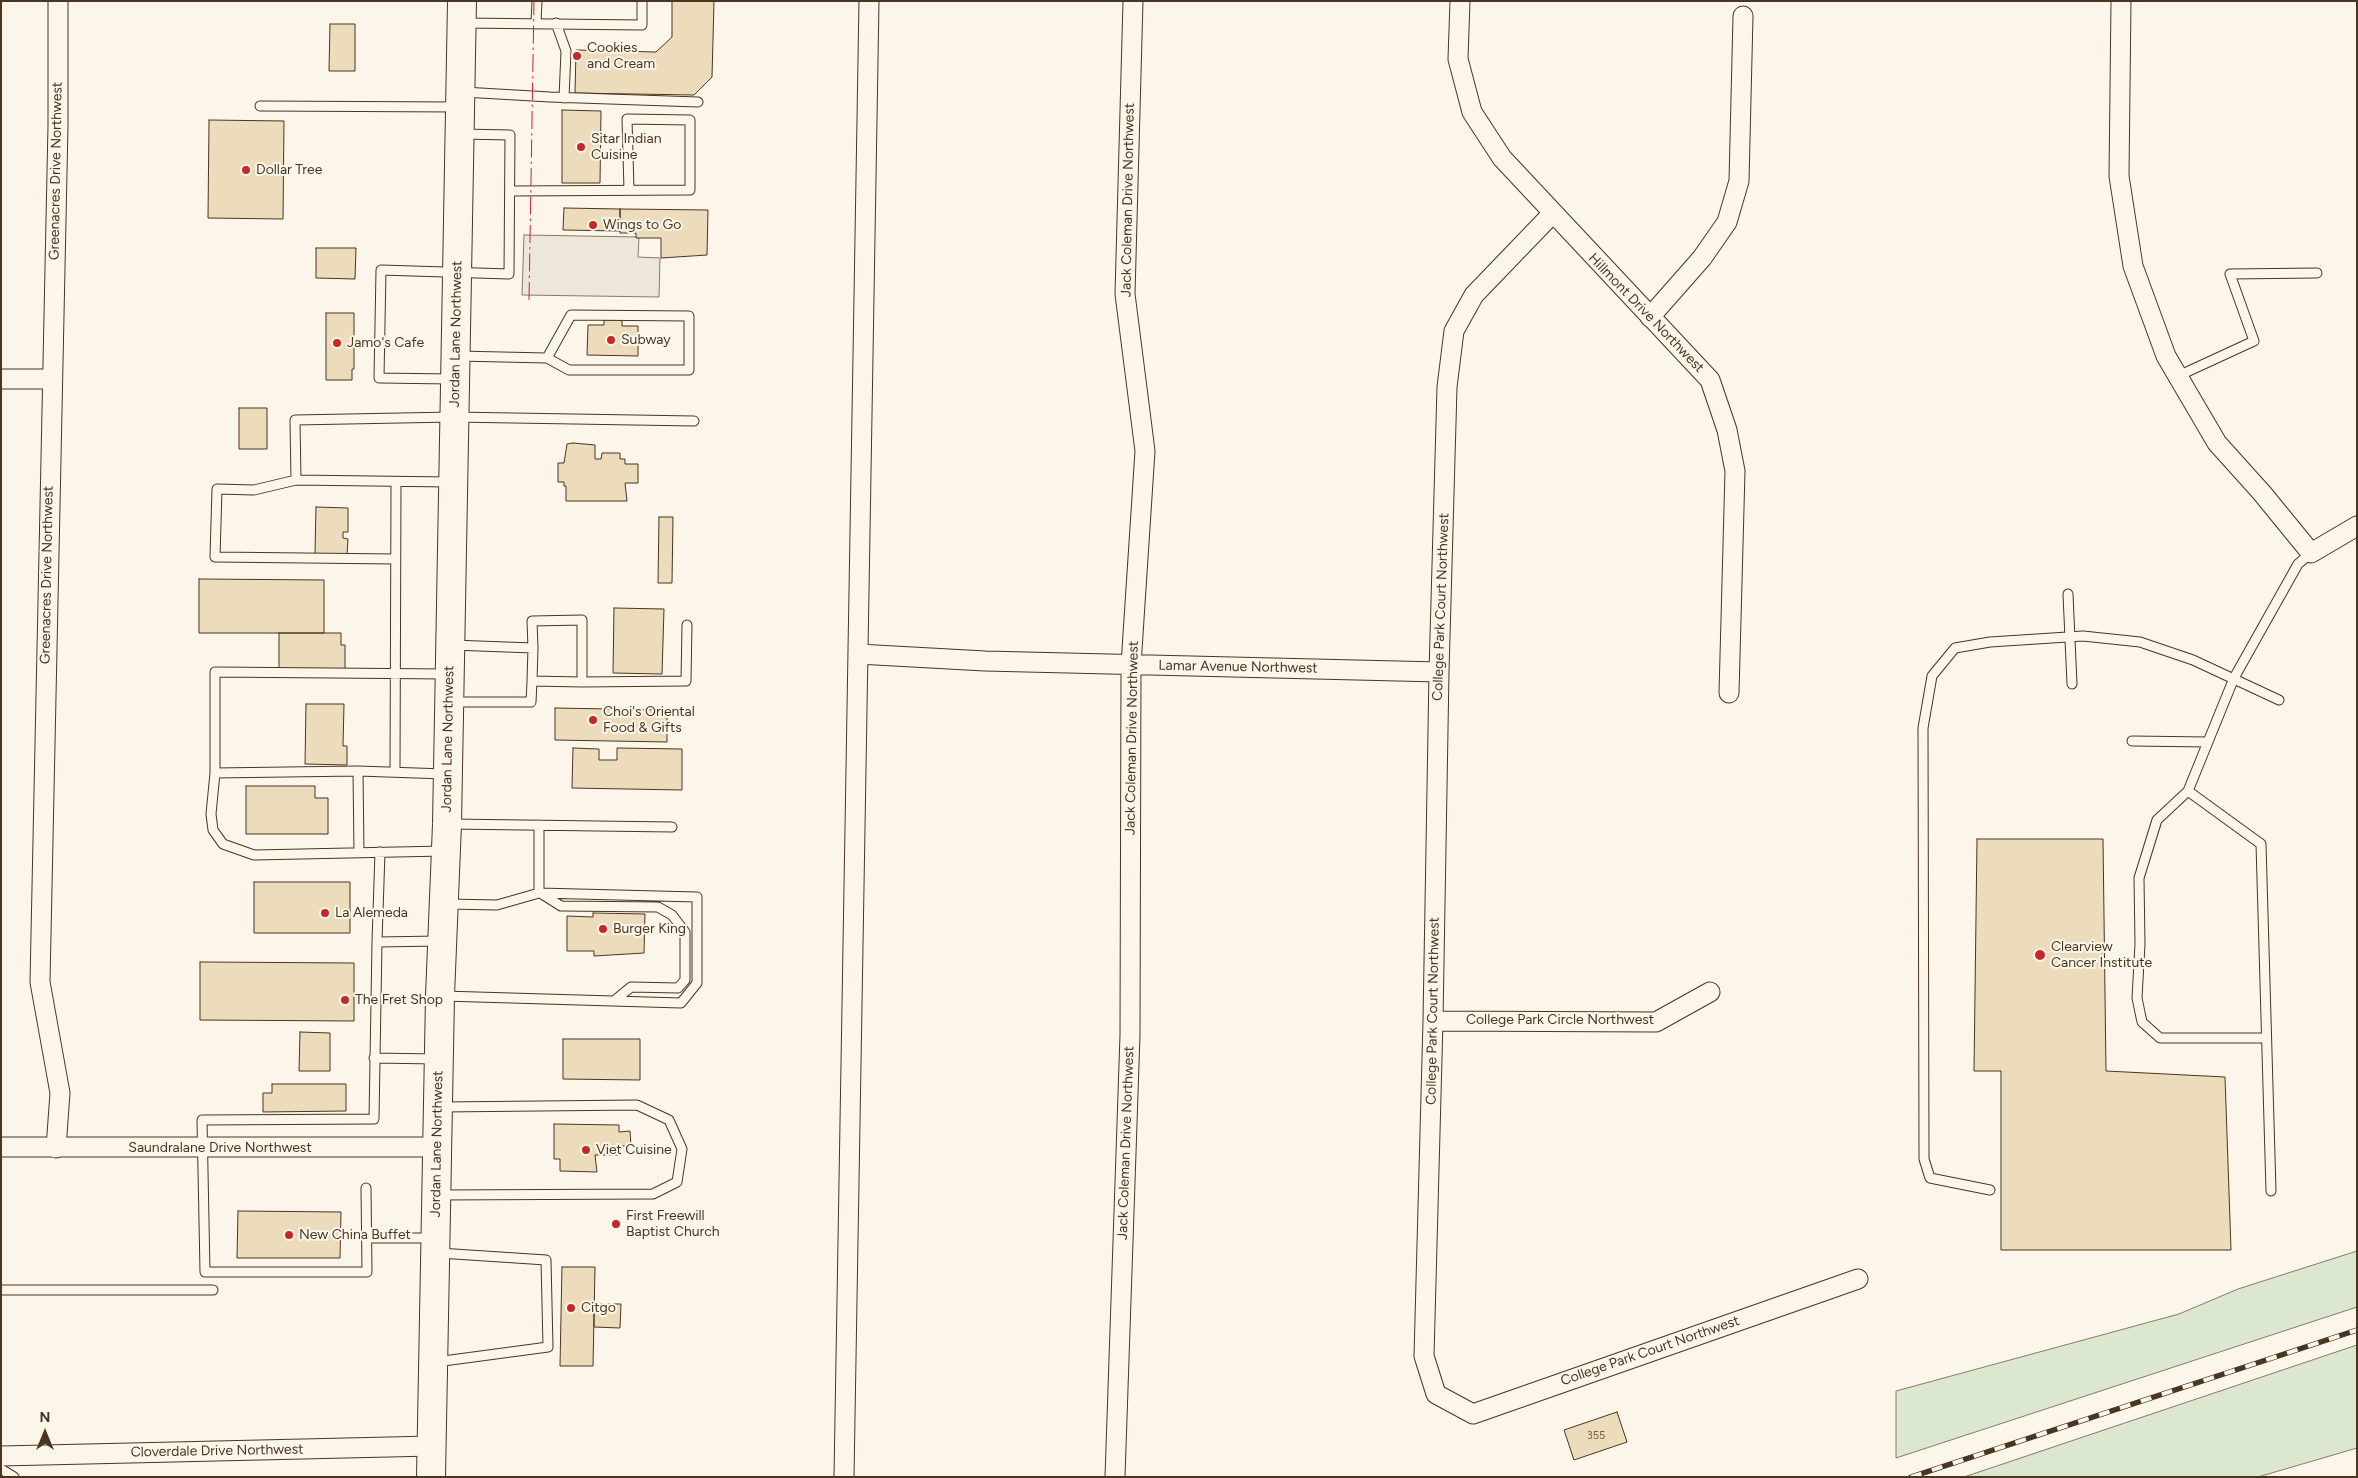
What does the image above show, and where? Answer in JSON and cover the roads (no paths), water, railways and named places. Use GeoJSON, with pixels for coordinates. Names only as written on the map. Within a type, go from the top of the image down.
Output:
{"type":"FeatureCollection","features":[{"type":"Feature","properties":{"kind":"main road","name":"Jordan Lane Northwest"},"geometry":{"type":"LineString","coordinates":[[431,1477],[438,1059],[441,941],[447,824],[453,417],[462,12]]}},
{"type":"Feature","properties":{"kind":"street","name":"Greenacres Drive Northwest"},"geometry":{"type":"LineString","coordinates":[[56,1148],[60,1093],[40,982],[58,125],[58,1]]}},
{"type":"Feature","properties":{"kind":"street"},"geometry":{"type":"LineString","coordinates":[[844,1477],[869,1]]}},
{"type":"Feature","properties":{"kind":"street","name":"Jack Coleman Drive Northwest"},"geometry":{"type":"LineString","coordinates":[[1115,1477],[1130,1035],[1132,665],[1145,451],[1125,294],[1133,1]]}},
{"type":"Feature","properties":{"kind":"street","name":"Hillmont Drive Northwest"},"geometry":{"type":"LineString","coordinates":[[1460,1],[1458,59],[1472,112],[1502,158],[1552,214],[1710,380],[1727,430],[1736,471],[1729,693]]}},
{"type":"Feature","properties":{"kind":"street"},"geometry":{"type":"LineString","coordinates":[[2121,1],[2119,176],[2133,266],[2166,356],[2217,443],[2311,553],[2357,526]]}},
{"type":"Feature","properties":{"kind":"street"},"geometry":{"type":"LineString","coordinates":[[1650,317],[1702,258],[1727,222],[1737,190],[1739,181],[1743,16]]}},
{"type":"Feature","properties":{"kind":"street","name":"College Park Court Northwest"},"geometry":{"type":"LineString","coordinates":[[1552,214],[1474,295],[1454,331],[1447,387],[1424,1356],[1436,1394],[1473,1414],[1858,1279]]}},
{"type":"Feature","properties":{"kind":"street"},"geometry":{"type":"LineString","coordinates":[[1,379],[52,379]]}},
{"type":"Feature","properties":{"kind":"street","name":"Lamar Avenue Northwest"},"geometry":{"type":"LineString","coordinates":[[858,654],[985,661],[1439,672]]}},
{"type":"Feature","properties":{"kind":"street","name":"College Park Circle Northwest"},"geometry":{"type":"LineString","coordinates":[[1433,1021],[1656,1022],[1710,992]]}},
{"type":"Feature","properties":{"kind":"street","name":"Saundralane Drive Northwest"},"geometry":{"type":"LineString","coordinates":[[1,1147],[438,1147]]}},
{"type":"Feature","properties":{"kind":"street","name":"Cloverdale Drive Northwest"},"geometry":{"type":"LineString","coordinates":[[1,1456],[432,1446]]}},
{"type":"Feature","properties":{"kind":"lane"},"geometry":{"type":"LineString","coordinates":[[536,23],[537,1]]}},
{"type":"Feature","properties":{"kind":"lane"},"geometry":{"type":"LineString","coordinates":[[462,12],[536,23],[642,25],[642,1]]}},
{"type":"Feature","properties":{"kind":"lane"},"geometry":{"type":"LineString","coordinates":[[556,23],[566,51],[564,98]]}},
{"type":"Feature","properties":{"kind":"lane"},"geometry":{"type":"LineString","coordinates":[[260,106],[460,99],[564,98],[698,102]]}},
{"type":"Feature","properties":{"kind":"lane"},"geometry":{"type":"LineString","coordinates":[[510,191],[690,190],[690,120],[627,119],[629,190]]}},
{"type":"Feature","properties":{"kind":"lane"},"geometry":{"type":"LineString","coordinates":[[460,134],[510,135],[508,274],[381,270],[379,378],[454,367],[547,358],[569,370],[689,370],[689,316],[571,315],[547,358]]}},
{"type":"Feature","properties":{"kind":"lane"},"geometry":{"type":"LineString","coordinates":[[2178,376],[2254,341],[2230,274],[2317,273]]}},
{"type":"Feature","properties":{"kind":"lane"},"geometry":{"type":"LineString","coordinates":[[296,480],[295,420],[453,417],[694,421]]}},
{"type":"Feature","properties":{"kind":"lane"},"geometry":{"type":"LineString","coordinates":[[395,559],[216,557],[217,489],[254,490],[296,480],[452,482]]}},
{"type":"Feature","properties":{"kind":"lane"},"geometry":{"type":"LineString","coordinates":[[395,772],[396,482]]}},
{"type":"Feature","properties":{"kind":"lane"},"geometry":{"type":"LineString","coordinates":[[2266,1038],[2160,1038],[2142,1022],[2137,998],[2140,944],[2139,878],[2158,820],[2188,791],[2234,678],[2298,564],[2311,553]]}},
{"type":"Feature","properties":{"kind":"lane"},"geometry":{"type":"LineString","coordinates":[[2068,594],[2072,684]]}},
{"type":"Feature","properties":{"kind":"lane"},"geometry":{"type":"LineString","coordinates":[[449,702],[531,702],[532,621],[582,620],[582,682]]}},
{"type":"Feature","properties":{"kind":"lane"},"geometry":{"type":"LineString","coordinates":[[532,681],[686,681],[687,625]]}},
{"type":"Feature","properties":{"kind":"lane"},"geometry":{"type":"LineString","coordinates":[[1990,1190],[1930,1178],[1924,1159],[1923,728],[1932,676],[1955,648],[1990,642],[2083,636],[2140,642],[2193,660],[2279,700]]}},
{"type":"Feature","properties":{"kind":"lane"},"geometry":{"type":"LineString","coordinates":[[450,645],[533,648]]}},
{"type":"Feature","properties":{"kind":"lane"},"geometry":{"type":"LineString","coordinates":[[446,851],[254,855],[223,844],[213,830],[211,814],[215,773],[215,672],[449,674]]}},
{"type":"Feature","properties":{"kind":"lane"},"geometry":{"type":"LineString","coordinates":[[2132,741],[2208,742]]}},
{"type":"Feature","properties":{"kind":"lane"},"geometry":{"type":"LineString","coordinates":[[215,773],[358,771],[447,774]]}},
{"type":"Feature","properties":{"kind":"lane"},"geometry":{"type":"LineString","coordinates":[[358,771],[359,853]]}},
{"type":"Feature","properties":{"kind":"lane"},"geometry":{"type":"LineString","coordinates":[[2188,791],[2261,844],[2271,1191]]}},
{"type":"Feature","properties":{"kind":"lane"},"geometry":{"type":"LineString","coordinates":[[447,824],[672,827]]}},
{"type":"Feature","properties":{"kind":"lane"},"geometry":{"type":"LineString","coordinates":[[539,825],[540,893]]}},
{"type":"Feature","properties":{"kind":"lane"},"geometry":{"type":"LineString","coordinates":[[366,1188],[367,1272],[205,1272],[201,1148],[202,1120],[374,1119],[380,852]]}},
{"type":"Feature","properties":{"kind":"lane"},"geometry":{"type":"LineString","coordinates":[[540,893],[561,906],[658,907],[672,915],[685,932],[685,980],[678,988],[631,987],[614,1001]]}},
{"type":"Feature","properties":{"kind":"lane"},"geometry":{"type":"LineString","coordinates":[[440,996],[681,1003],[697,983],[697,897],[540,893],[497,904],[443,904]]}},
{"type":"Feature","properties":{"kind":"lane"},"geometry":{"type":"LineString","coordinates":[[377,942],[441,941]]}},
{"type":"Feature","properties":{"kind":"lane"},"geometry":{"type":"LineString","coordinates":[[374,1058],[438,1059]]}},
{"type":"Feature","properties":{"kind":"lane"},"geometry":{"type":"LineString","coordinates":[[437,1195],[653,1194],[678,1182],[682,1149],[669,1120],[637,1105],[438,1107]]}},
{"type":"Feature","properties":{"kind":"lane"},"geometry":{"type":"LineString","coordinates":[[367,1238],[546,1260],[548,1347],[434,1362]]}},
{"type":"Feature","properties":{"kind":"lane"},"geometry":{"type":"LineString","coordinates":[[1,1290],[213,1290]]}},
{"type":"Feature","properties":{"kind":"lane"},"geometry":{"type":"LineString","coordinates":[[1,1469],[14,1477]]}},
{"type":"Feature","properties":{"kind":"railway"},"geometry":{"type":"LineString","coordinates":[[1911,1477],[2357,1330]]}},
{"type":"Feature","properties":{"kind":"place","name":"Cookies and Cream"},"geometry":{"type":"Point","coordinates":[577,56]}},
{"type":"Feature","properties":{"kind":"place","name":"Sitar Indian Cuisine"},"geometry":{"type":"Point","coordinates":[581,147]}},
{"type":"Feature","properties":{"kind":"place","name":"Dollar Tree"},"geometry":{"type":"Point","coordinates":[246,170]}},
{"type":"Feature","properties":{"kind":"place","name":"Wings to Go"},"geometry":{"type":"Point","coordinates":[593,225]}},
{"type":"Feature","properties":{"kind":"place","name":"Subway"},"geometry":{"type":"Point","coordinates":[611,340]}},
{"type":"Feature","properties":{"kind":"place","name":"Jamo's Cafe"},"geometry":{"type":"Point","coordinates":[337,343]}},
{"type":"Feature","properties":{"kind":"place","name":"Choi's Oriental Food & Gifts"},"geometry":{"type":"Point","coordinates":[593,720]}},
{"type":"Feature","properties":{"kind":"place","name":"La Alemeda"},"geometry":{"type":"Point","coordinates":[325,913]}},
{"type":"Feature","properties":{"kind":"place","name":"Burger King"},"geometry":{"type":"Point","coordinates":[603,929]}},
{"type":"Feature","properties":{"kind":"place","name":"Clearview Cancer Institute"},"geometry":{"type":"Point","coordinates":[2040,955]}},
{"type":"Feature","properties":{"kind":"place","name":"The Fret Shop"},"geometry":{"type":"Point","coordinates":[345,1000]}},
{"type":"Feature","properties":{"kind":"place","name":"Viet Cuisine"},"geometry":{"type":"Point","coordinates":[586,1150]}},
{"type":"Feature","properties":{"kind":"place","name":"First Freewill Baptist Church"},"geometry":{"type":"Point","coordinates":[616,1224]}},
{"type":"Feature","properties":{"kind":"place","name":"New China Buffet"},"geometry":{"type":"Point","coordinates":[289,1235]}},
{"type":"Feature","properties":{"kind":"place","name":"Citgo"},"geometry":{"type":"Point","coordinates":[571,1308]}}]}
